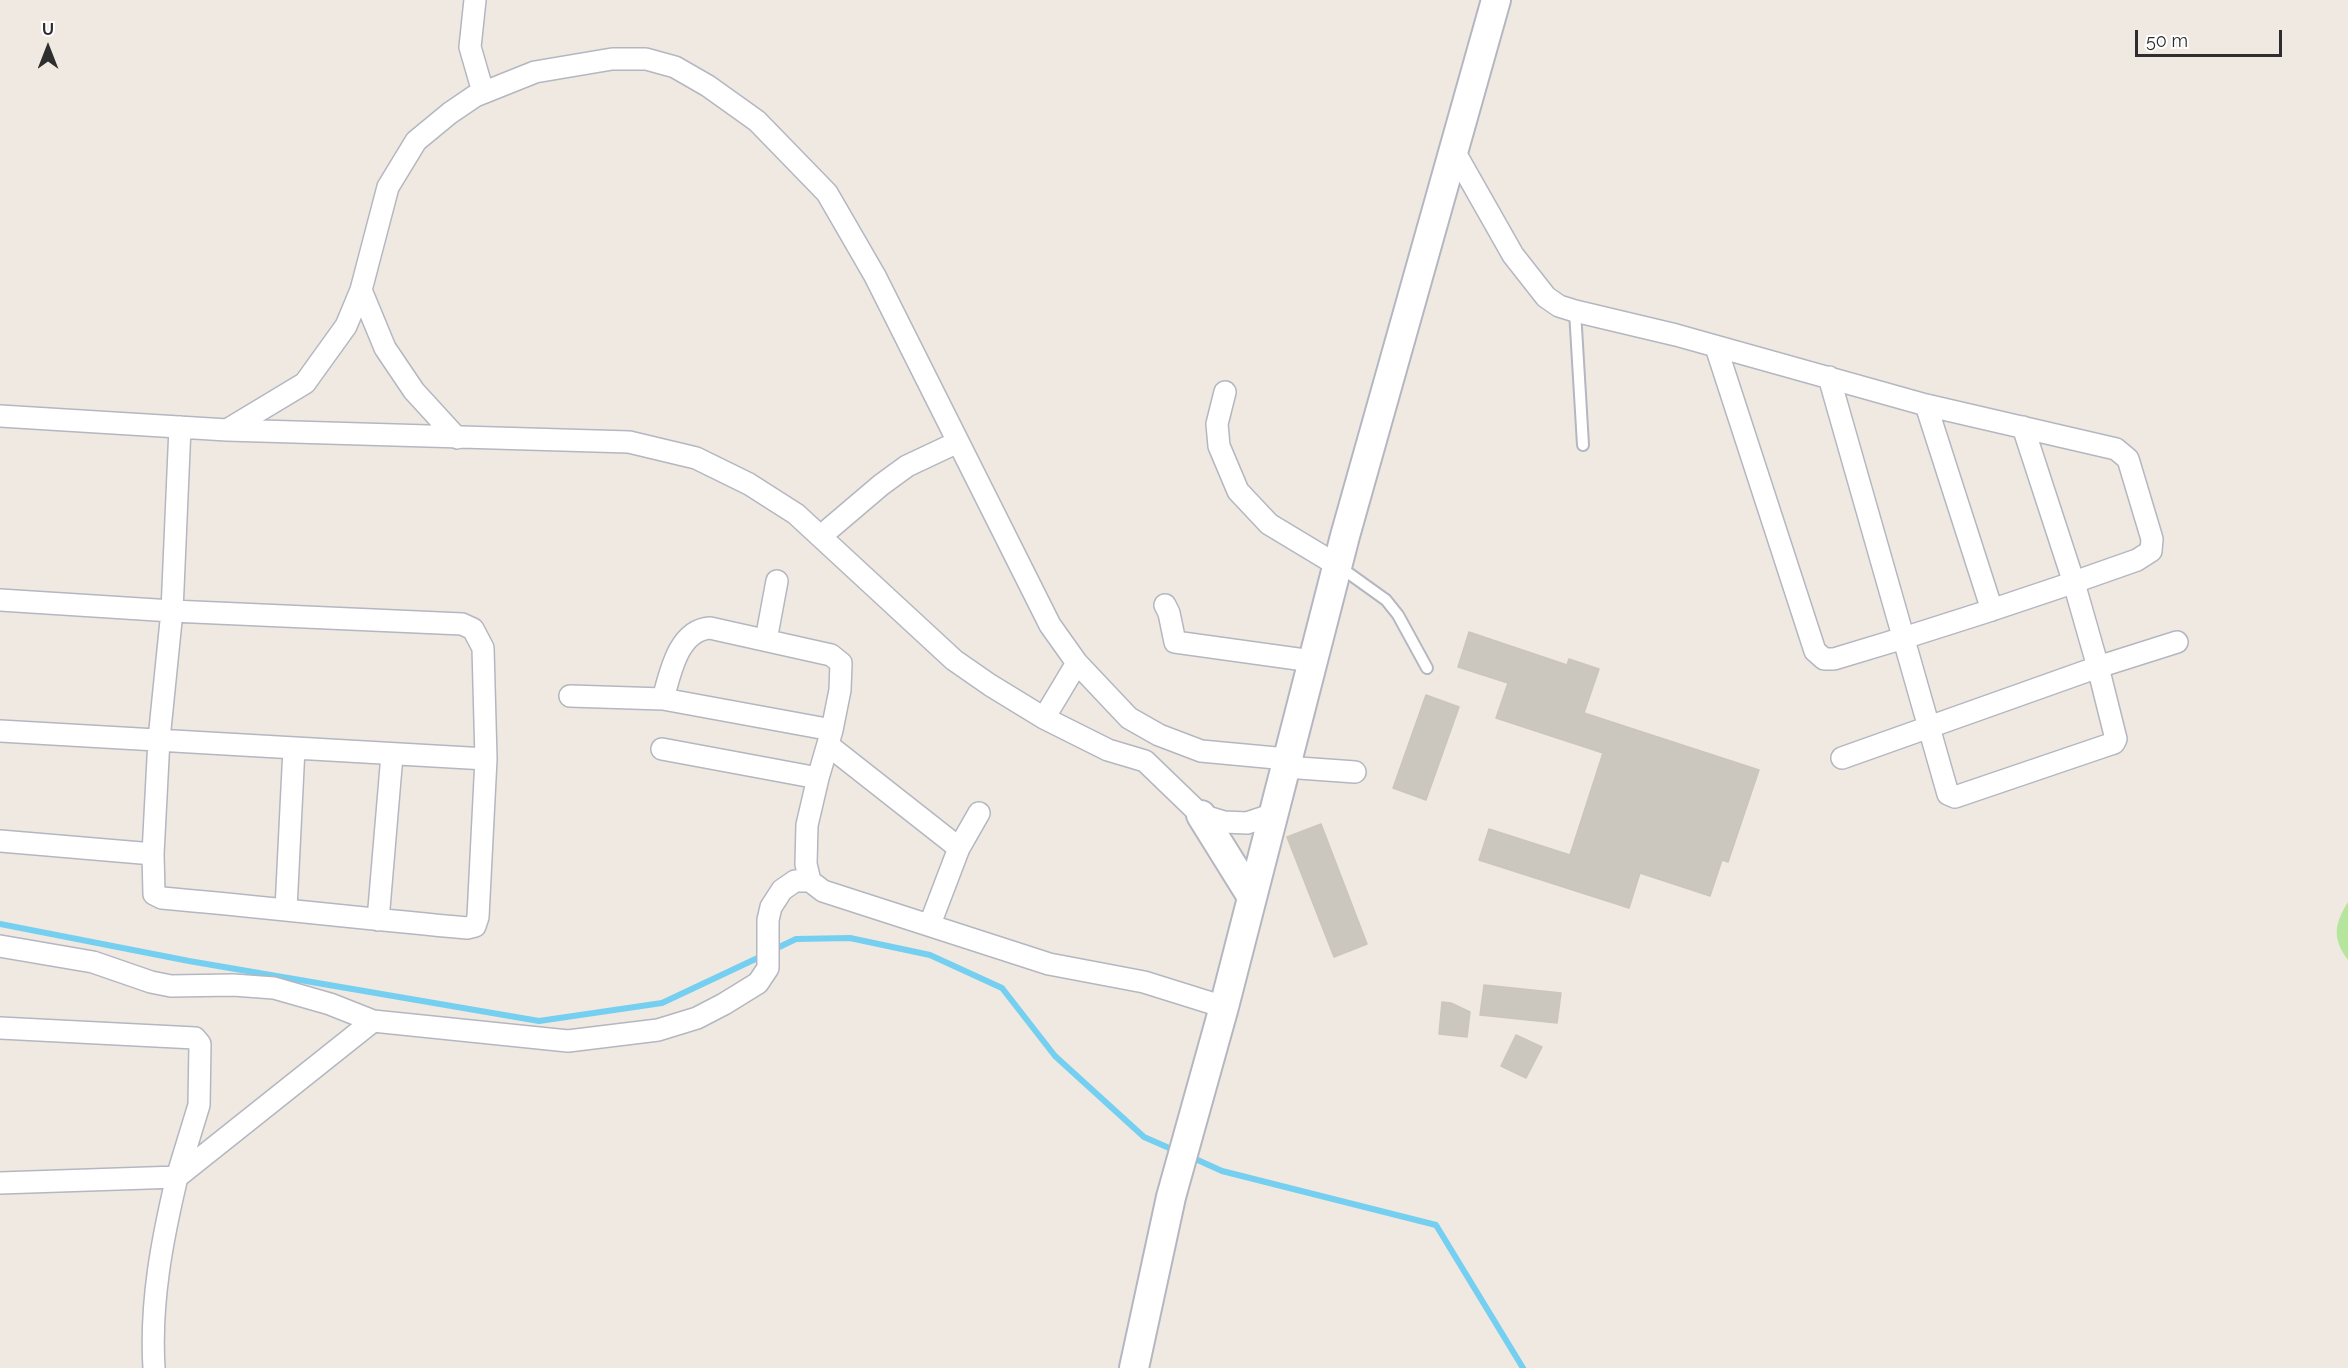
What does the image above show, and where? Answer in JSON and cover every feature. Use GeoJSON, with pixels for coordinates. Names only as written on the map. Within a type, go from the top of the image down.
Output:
{"type":"FeatureCollection","features":[{"type":"Feature","properties":{"kind":"street"},"geometry":{"type":"LineString","coordinates":[[475,0],[470,46],[483,92]]}},
{"type":"Feature","properties":{"kind":"street"},"geometry":{"type":"LineString","coordinates":[[1134,1368],[1171,1197],[1224,1007],[1312,662],[1418,272],[1496,0]]}},
{"type":"Feature","properties":{"kind":"street"},"geometry":{"type":"LineString","coordinates":[[226,430],[305,383],[346,326],[361,291],[388,187],[416,141],[450,113],[483,92],[535,72],[612,58],[646,59],[675,67],[708,86],[748,116],[826,193],[875,276],[1050,625],[1077,663],[1129,718],[1159,735],[1201,751],[1355,772]]}},
{"type":"Feature","properties":{"kind":"street"},"geometry":{"type":"LineString","coordinates":[[1454,151],[1513,255],[1546,297],[1559,306],[1676,335],[1926,405],[2116,449],[2128,459],[2152,539],[2151,551],[2137,560],[2074,583],[1904,639],[1834,659],[1824,659],[1815,651],[1716,347]]}},
{"type":"Feature","properties":{"kind":"street"},"geometry":{"type":"LineString","coordinates":[[361,291],[385,348],[414,391],[458,438]]}},
{"type":"Feature","properties":{"kind":"street"},"geometry":{"type":"LineString","coordinates":[[1829,377],[1948,794],[1955,797],[2108,745],[2114,742],[2116,737],[2074,583],[2023,427]]}},
{"type":"Feature","properties":{"kind":"street"},"geometry":{"type":"LineString","coordinates":[[1225,392],[1217,424],[1219,446],[1238,491],[1269,524],[1338,565]]}},
{"type":"Feature","properties":{"kind":"street"},"geometry":{"type":"LineString","coordinates":[[1926,405],[1992,610]]}},
{"type":"Feature","properties":{"kind":"street"},"geometry":{"type":"LineString","coordinates":[[0,416],[226,430],[629,442],[696,458],[749,484],[796,514],[954,660],[990,685],[1044,718],[1108,750],[1145,761],[1201,815],[1252,897]]}},
{"type":"Feature","properties":{"kind":"street"},"geometry":{"type":"LineString","coordinates":[[0,600],[172,611],[462,624],[473,629],[483,648],[486,759],[478,917],[475,926],[467,928],[378,920],[156,896],[153,892],[159,739],[172,611],[180,427]]}},
{"type":"Feature","properties":{"kind":"street"},"geometry":{"type":"LineString","coordinates":[[821,536],[907,466],[958,442]]}},
{"type":"Feature","properties":{"kind":"street"},"geometry":{"type":"LineString","coordinates":[[766,640],[777,581]]}},
{"type":"Feature","properties":{"kind":"street"},"geometry":{"type":"LineString","coordinates":[[1166,605],[1175,642],[1312,662]]}},
{"type":"Feature","properties":{"kind":"street"},"geometry":{"type":"LineString","coordinates":[[663,699],[676,656],[693,633],[698,630],[710,628],[766,640],[831,655],[841,663],[840,690],[807,825],[806,864],[810,881]]}},
{"type":"Feature","properties":{"kind":"street"},"geometry":{"type":"LineString","coordinates":[[1842,758],[1928,726],[2176,642]]}},
{"type":"Feature","properties":{"kind":"street"},"geometry":{"type":"LineString","coordinates":[[1044,718],[1077,663]]}},
{"type":"Feature","properties":{"kind":"street"},"geometry":{"type":"LineString","coordinates":[[570,696],[663,699],[830,737],[959,848]]}},
{"type":"Feature","properties":{"kind":"street"},"geometry":{"type":"LineString","coordinates":[[0,731],[486,759]]}},
{"type":"Feature","properties":{"kind":"street"},"geometry":{"type":"LineString","coordinates":[[1145,761],[1159,735]]}},
{"type":"Feature","properties":{"kind":"street"},"geometry":{"type":"LineString","coordinates":[[286,909],[294,748]]}},
{"type":"Feature","properties":{"kind":"street"},"geometry":{"type":"LineString","coordinates":[[662,749],[818,778]]}},
{"type":"Feature","properties":{"kind":"street"},"geometry":{"type":"LineString","coordinates":[[378,920],[392,755]]}},
{"type":"Feature","properties":{"kind":"street"},"geometry":{"type":"LineString","coordinates":[[930,924],[959,848],[979,813]]}},
{"type":"Feature","properties":{"kind":"street"},"geometry":{"type":"LineString","coordinates":[[1201,815],[1224,822],[1247,823],[1274,814]]}},
{"type":"Feature","properties":{"kind":"street"},"geometry":{"type":"LineString","coordinates":[[0,841],[153,854]]}},
{"type":"Feature","properties":{"kind":"street"},"geometry":{"type":"LineString","coordinates":[[0,946],[93,962],[151,982],[171,986],[233,985],[274,988],[330,1004],[373,1021],[568,1041],[658,1030],[697,1018],[758,983],[768,968],[768,920],[771,907],[782,890],[795,881],[810,881],[823,891],[1049,964],[1144,982],[1224,1007]]}},
{"type":"Feature","properties":{"kind":"street"},"geometry":{"type":"LineString","coordinates":[[0,1183],[177,1177],[373,1021]]}},
{"type":"Feature","properties":{"kind":"street"},"geometry":{"type":"LineString","coordinates":[[0,1028],[195,1038],[200,1044],[199,1105],[177,1177],[163,1236],[153,1309],[154,1368]]}},
{"type":"Feature","properties":{"kind":"lane"},"geometry":{"type":"LineString","coordinates":[[1575,311],[1583,445]]}},
{"type":"Feature","properties":{"kind":"lane"},"geometry":{"type":"LineString","coordinates":[[1338,565],[1386,600],[1398,615],[1427,668]]}},
{"type":"Feature","properties":{"kind":"green space"},"geometry":{"type":"Polygon","coordinates":[[[2348,902],[2348,960],[2339,945],[2337,931],[2340,917],[2348,902]]]}},
{"type":"Feature","properties":{"kind":"building"},"geometry":{"type":"Polygon","coordinates":[[[1469,632],[1567,665],[1569,659],[1599,669],[1584,713],[1759,770],[1728,862],[1722,860],[1710,896],[1640,873],[1629,908],[1479,860],[1489,829],[1570,855],[1603,753],[1496,718],[1508,683],[1458,667],[1469,632]]]}},
{"type":"Feature","properties":{"kind":"building"},"geometry":{"type":"Polygon","coordinates":[[[1426,695],[1459,707],[1426,800],[1393,788],[1426,695]]]}},
{"type":"Feature","properties":{"kind":"building"},"geometry":{"type":"Polygon","coordinates":[[[1321,824],[1367,944],[1334,957],[1287,837],[1321,824]]]}},
{"type":"Feature","properties":{"kind":"building"},"geometry":{"type":"Polygon","coordinates":[[[1484,985],[1561,993],[1557,1023],[1480,1015],[1484,985]]]}},
{"type":"Feature","properties":{"kind":"building"},"geometry":{"type":"Polygon","coordinates":[[[1442,1002],[1451,1003],[1470,1012],[1467,1037],[1439,1034],[1442,1002]]]}},
{"type":"Feature","properties":{"kind":"building"},"geometry":{"type":"Polygon","coordinates":[[[1516,1035],[1542,1047],[1526,1078],[1501,1066],[1516,1035]]]}},
{"type":"Feature","properties":{"kind":"waterway"},"geometry":{"type":"LineString","coordinates":[[0,924],[189,961],[539,1021],[662,1003],[764,955]]}},
{"type":"Feature","properties":{"kind":"waterway"},"geometry":{"type":"LineString","coordinates":[[773,950],[796,939],[850,938],[930,955],[1002,988],[1055,1056],[1144,1137],[1176,1151]]}},
{"type":"Feature","properties":{"kind":"waterway"},"geometry":{"type":"LineString","coordinates":[[1191,1157],[1222,1171],[1436,1225],[1523,1368]]}}]}
